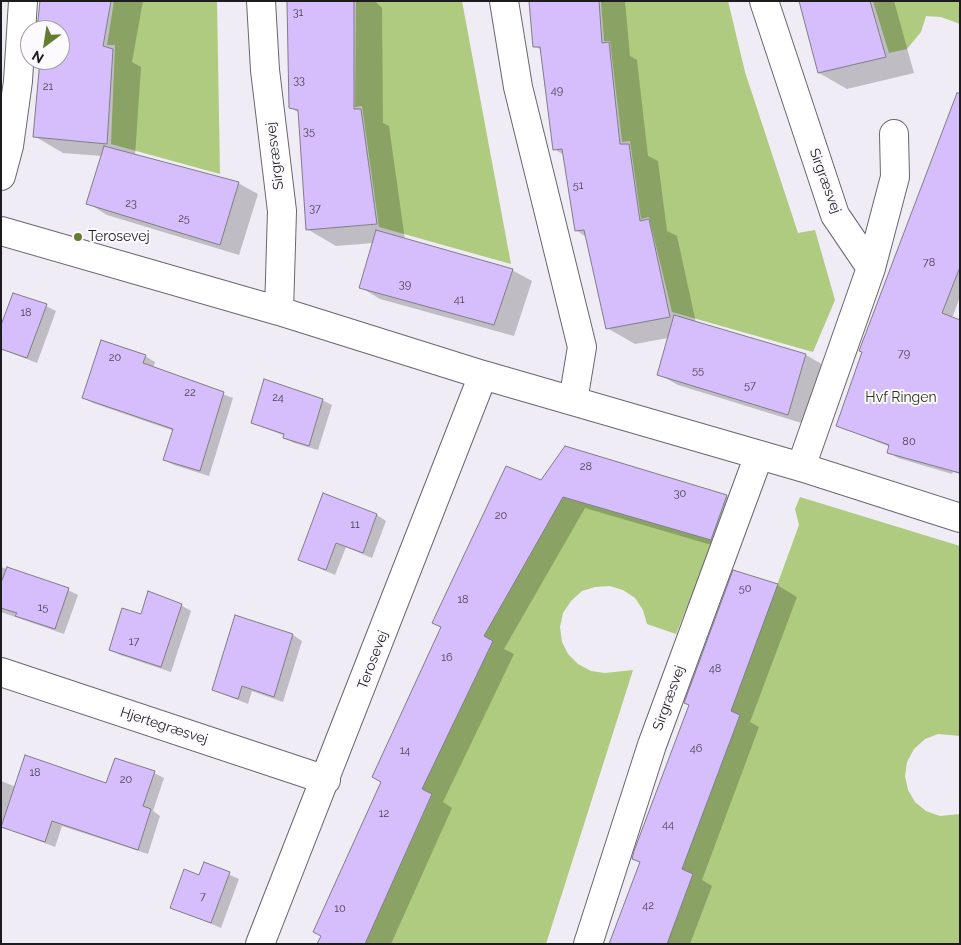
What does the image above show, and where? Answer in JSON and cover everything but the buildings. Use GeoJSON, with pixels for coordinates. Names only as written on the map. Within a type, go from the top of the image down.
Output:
{"type":"FeatureCollection","features":[{"type":"Feature","properties":{"kind":"street"},"geometry":{"type":"LineString","coordinates":[[1,176],[9,146],[15,99],[23,1]]}},
{"type":"Feature","properties":{"kind":"street","name":"Sirgræsvej"},"geometry":{"type":"LineString","coordinates":[[261,1],[265,70],[282,211],[279,311]]}},
{"type":"Feature","properties":{"kind":"street"},"geometry":{"type":"LineString","coordinates":[[504,1],[518,87],[582,347],[573,401]]}},
{"type":"Feature","properties":{"kind":"street","name":"Sirgræsvej"},"geometry":{"type":"LineString","coordinates":[[764,1],[836,215],[871,268]]}},
{"type":"Feature","properties":{"kind":"street"},"geometry":{"type":"LineString","coordinates":[[802,467],[871,268],[895,177],[894,134]]}},
{"type":"Feature","properties":{"kind":"street"},"geometry":{"type":"LineString","coordinates":[[1,231],[279,311],[483,375],[802,467],[960,518]]}},
{"type":"Feature","properties":{"kind":"street","name":"Terosevej"},"geometry":{"type":"LineString","coordinates":[[260,944],[326,780],[483,375]]}},
{"type":"Feature","properties":{"kind":"street","name":"Sirgræsvej"},"geometry":{"type":"LineString","coordinates":[[588,944],[652,745],[759,455]]}},
{"type":"Feature","properties":{"kind":"street","name":"Hjertegræsvej"},"geometry":{"type":"LineString","coordinates":[[1,672],[326,780]]}},
{"type":"Feature","properties":{"kind":"green space"},"geometry":{"type":"Polygon","coordinates":[[[114,1],[217,1],[220,174],[111,144],[115,45],[107,45],[114,1]]]}},
{"type":"Feature","properties":{"kind":"green space"},"geometry":{"type":"Polygon","coordinates":[[[356,1],[462,1],[511,264],[379,227],[362,106],[355,107],[356,1]]]}},
{"type":"Feature","properties":{"kind":"green space"},"geometry":{"type":"Polygon","coordinates":[[[601,1],[728,1],[745,72],[798,233],[815,230],[835,300],[813,352],[672,312],[649,217],[641,219],[630,141],[622,142],[610,41],[604,41],[601,1]]]}},
{"type":"Feature","properties":{"kind":"green space"},"geometry":{"type":"Polygon","coordinates":[[[873,1],[960,1],[960,24],[941,17],[926,16],[921,32],[907,49],[889,53],[873,1]]]}},
{"type":"Feature","properties":{"kind":"green space"},"geometry":{"type":"Polygon","coordinates":[[[563,497],[714,541],[676,634],[647,624],[643,610],[635,598],[623,590],[610,586],[595,587],[582,591],[571,601],[563,613],[560,627],[562,642],[568,654],[578,664],[591,671],[605,673],[633,670],[546,944],[365,944],[432,795],[422,789],[493,641],[484,636],[563,497]]]}},
{"type":"Feature","properties":{"kind":"green space"},"geometry":{"type":"Polygon","coordinates":[[[800,497],[960,546],[960,736],[938,734],[925,739],[914,749],[907,762],[905,776],[908,790],[915,802],[926,811],[940,816],[960,814],[960,944],[667,944],[693,874],[682,869],[740,715],[731,711],[799,525],[795,509],[800,497]]]}},
{"type":"Feature","properties":{"kind":"place","name":"Terosevej"},"geometry":{"type":"Point","coordinates":[78,237]}},
{"type":"Feature","properties":{"kind":"park label","name":"Hvf Ringen"},"geometry":{"type":"Point","coordinates":[901,398]}}]}
